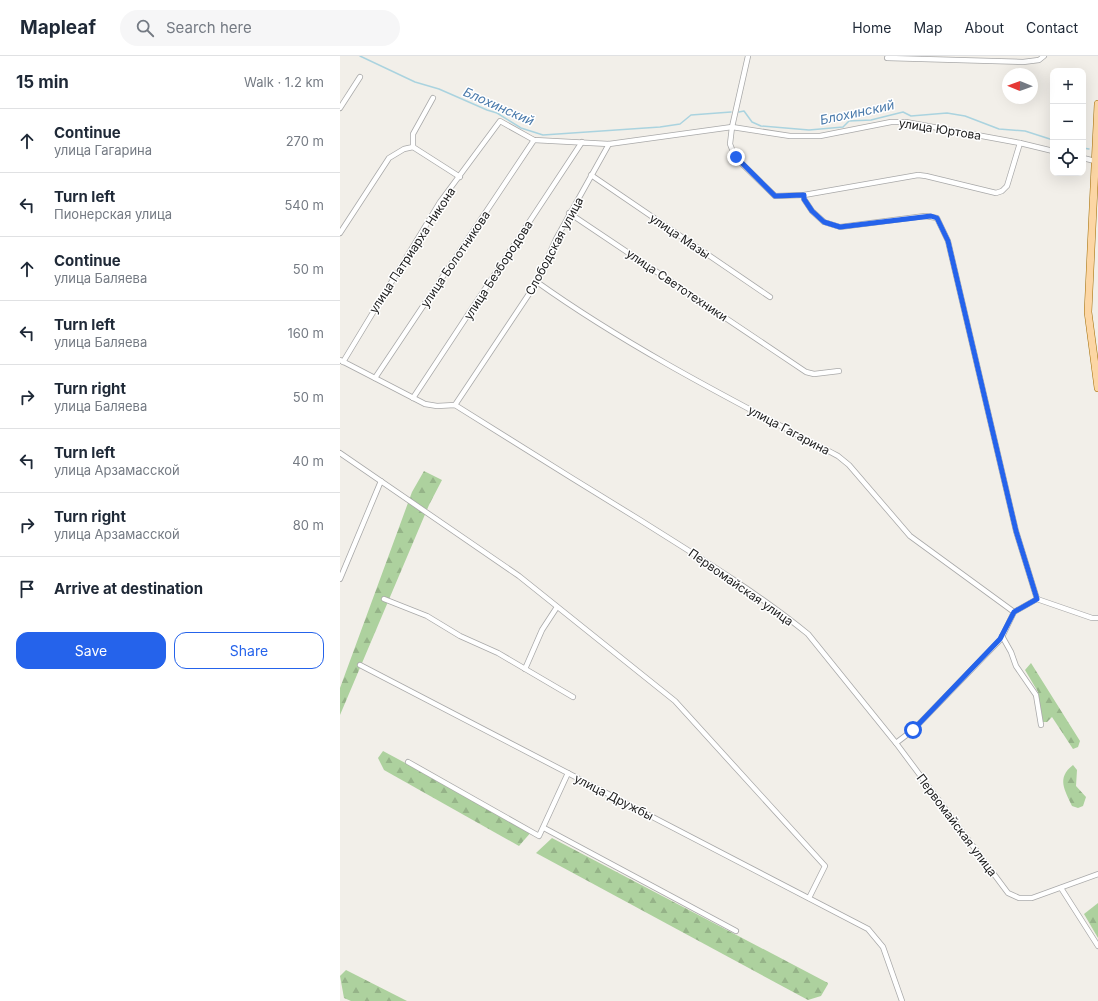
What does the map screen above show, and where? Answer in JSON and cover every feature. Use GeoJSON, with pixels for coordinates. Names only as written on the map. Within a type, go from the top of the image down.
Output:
{"type":"FeatureCollection","features":[{"type":"Feature","properties":{"kind":"main road"},"geometry":{"type":"LineString","coordinates":[[1098,104],[1088,312],[1098,388]]}},
{"type":"Feature","properties":{"kind":"street"},"geometry":{"type":"LineString","coordinates":[[748,56],[732,127],[730,144],[736,157],[775,196],[804,195],[918,176],[926,176],[996,193],[1002,191],[1007,186],[1020,143]]}},
{"type":"Feature","properties":{"kind":"street"},"geometry":{"type":"LineString","coordinates":[[887,58],[1023,62],[1039,60],[1044,56]]}},
{"type":"Feature","properties":{"kind":"street"},"geometry":{"type":"LineString","coordinates":[[340,108],[360,77]]}},
{"type":"Feature","properties":{"kind":"street"},"geometry":{"type":"LineString","coordinates":[[413,147],[413,134],[433,98]]}},
{"type":"Feature","properties":{"kind":"street","name":"улица Патриарха Никона"},"geometry":{"type":"LineString","coordinates":[[341,361],[436,208],[500,121],[534,140]]}},
{"type":"Feature","properties":{"kind":"street","name":"улица Юртова"},"geometry":{"type":"LineString","coordinates":[[534,140],[609,144],[732,127],[790,136],[820,136],[891,122],[906,122],[1020,143],[1050,150]]}},
{"type":"Feature","properties":{"kind":"street","name":"улица Болотникова"},"geometry":{"type":"LineString","coordinates":[[375,378],[534,140]]}},
{"type":"Feature","properties":{"kind":"street","name":"улица Безбородова"},"geometry":{"type":"LineString","coordinates":[[413,398],[582,142]]}},
{"type":"Feature","properties":{"kind":"street","name":"Слободская улица"},"geometry":{"type":"LineString","coordinates":[[455,405],[537,282],[556,239],[609,144]]}},
{"type":"Feature","properties":{"kind":"street"},"geometry":{"type":"LineString","coordinates":[[340,233],[389,158],[404,149],[413,147],[460,177]]}},
{"type":"Feature","properties":{"kind":"street"},"geometry":{"type":"LineString","coordinates":[[1086,159],[1095,161]]}},
{"type":"Feature","properties":{"kind":"street","name":"улица Мазы"},"geometry":{"type":"LineString","coordinates":[[591,175],[770,297]]}},
{"type":"Feature","properties":{"kind":"street"},"geometry":{"type":"LineString","coordinates":[[804,195],[804,199],[812,211],[824,222],[840,227],[931,216],[937,218],[948,241],[1016,531],[1037,599]]}},
{"type":"Feature","properties":{"kind":"street","name":"улица Светотехники"},"geometry":{"type":"LineString","coordinates":[[570,213],[806,372],[814,374],[839,371]]}},
{"type":"Feature","properties":{"kind":"street","name":"улица Гагарина"},"geometry":{"type":"LineString","coordinates":[[537,282],[628,340],[726,396],[838,456],[849,465],[910,536],[1014,612]]}},
{"type":"Feature","properties":{"kind":"street"},"geometry":{"type":"LineString","coordinates":[[341,361],[425,404],[437,406],[455,405]]}},
{"type":"Feature","properties":{"kind":"street","name":"Первомайская улица"},"geometry":{"type":"LineString","coordinates":[[455,405],[757,594],[808,634],[896,743],[1008,893],[1019,898],[1032,898],[1098,874]]}},
{"type":"Feature","properties":{"kind":"street"},"geometry":{"type":"LineString","coordinates":[[340,453],[519,576],[674,701],[825,866],[809,898]]}},
{"type":"Feature","properties":{"kind":"street"},"geometry":{"type":"LineString","coordinates":[[340,579],[381,481]]}},
{"type":"Feature","properties":{"kind":"street"},"geometry":{"type":"LineString","coordinates":[[384,599],[427,616],[480,646],[498,653],[573,697]]}},
{"type":"Feature","properties":{"kind":"street"},"geometry":{"type":"LineString","coordinates":[[896,743],[913,730],[1002,636],[1014,612],[1037,599],[1092,618],[1098,618]]}},
{"type":"Feature","properties":{"kind":"street"},"geometry":{"type":"LineString","coordinates":[[525,669],[542,630],[558,607]]}},
{"type":"Feature","properties":{"kind":"street"},"geometry":{"type":"LineString","coordinates":[[1002,636],[1011,652],[1016,666],[1036,695],[1041,725]]}},
{"type":"Feature","properties":{"kind":"street","name":"улица Дружбы"},"geometry":{"type":"LineString","coordinates":[[360,665],[868,928],[883,947],[902,1001]]}},
{"type":"Feature","properties":{"kind":"street"},"geometry":{"type":"LineString","coordinates":[[408,762],[539,836],[568,773]]}},
{"type":"Feature","properties":{"kind":"street"},"geometry":{"type":"LineString","coordinates":[[544,828],[736,931]]}},
{"type":"Feature","properties":{"kind":"street"},"geometry":{"type":"LineString","coordinates":[[1060,888],[1098,946]]}},
{"type":"Feature","properties":{"kind":"green space"},"geometry":{"type":"Polygon","coordinates":[[[424,471],[442,480],[429,505],[340,715],[340,688],[412,492],[424,471]]]}},
{"type":"Feature","properties":{"kind":"green space"},"geometry":{"type":"Polygon","coordinates":[[[1031,663],[1080,741],[1078,747],[1073,749],[1052,717],[1047,722],[1043,722],[1038,692],[1025,670],[1031,663]]]}},
{"type":"Feature","properties":{"kind":"green space"},"geometry":{"type":"Polygon","coordinates":[[[383,751],[532,831],[519,846],[384,770],[378,758],[383,751]]]}},
{"type":"Feature","properties":{"kind":"green space"},"geometry":{"type":"Polygon","coordinates":[[[1073,765],[1077,770],[1076,786],[1086,797],[1083,806],[1078,808],[1072,806],[1065,789],[1063,779],[1073,765]]]}},
{"type":"Feature","properties":{"kind":"green space"},"geometry":{"type":"Polygon","coordinates":[[[552,838],[828,984],[821,996],[808,1000],[536,853],[552,838]]]}},
{"type":"Feature","properties":{"kind":"green space"},"geometry":{"type":"Polygon","coordinates":[[[1098,903],[1098,938],[1084,914],[1098,903]]]}},
{"type":"Feature","properties":{"kind":"green space"},"geometry":{"type":"Polygon","coordinates":[[[346,970],[407,1001],[351,1001],[344,998],[340,976],[346,970]]]}},
{"type":"Feature","properties":{"kind":"waterway","name":"Блохинский"},"geometry":{"type":"LineString","coordinates":[[360,56],[415,82],[439,89],[497,113],[521,128],[543,135],[660,127],[680,124],[691,115],[731,112]]}},
{"type":"Feature","properties":{"kind":"waterway","name":"Блохинский"},"geometry":{"type":"LineString","coordinates":[[739,112],[744,111],[752,122],[761,126],[809,130],[843,127],[849,121],[871,120],[903,112],[911,116],[947,113],[965,116],[999,129],[1025,131],[1050,139]]}},
{"type":"Feature","properties":{"kind":"route"},"geometry":{"type":"LineString","coordinates":[[736,157],[775,196],[804,195],[804,199],[812,211],[824,222],[840,227],[931,216],[937,218],[948,241],[1016,531],[1037,599],[1014,612],[1000,639],[913,730]]}}]}
